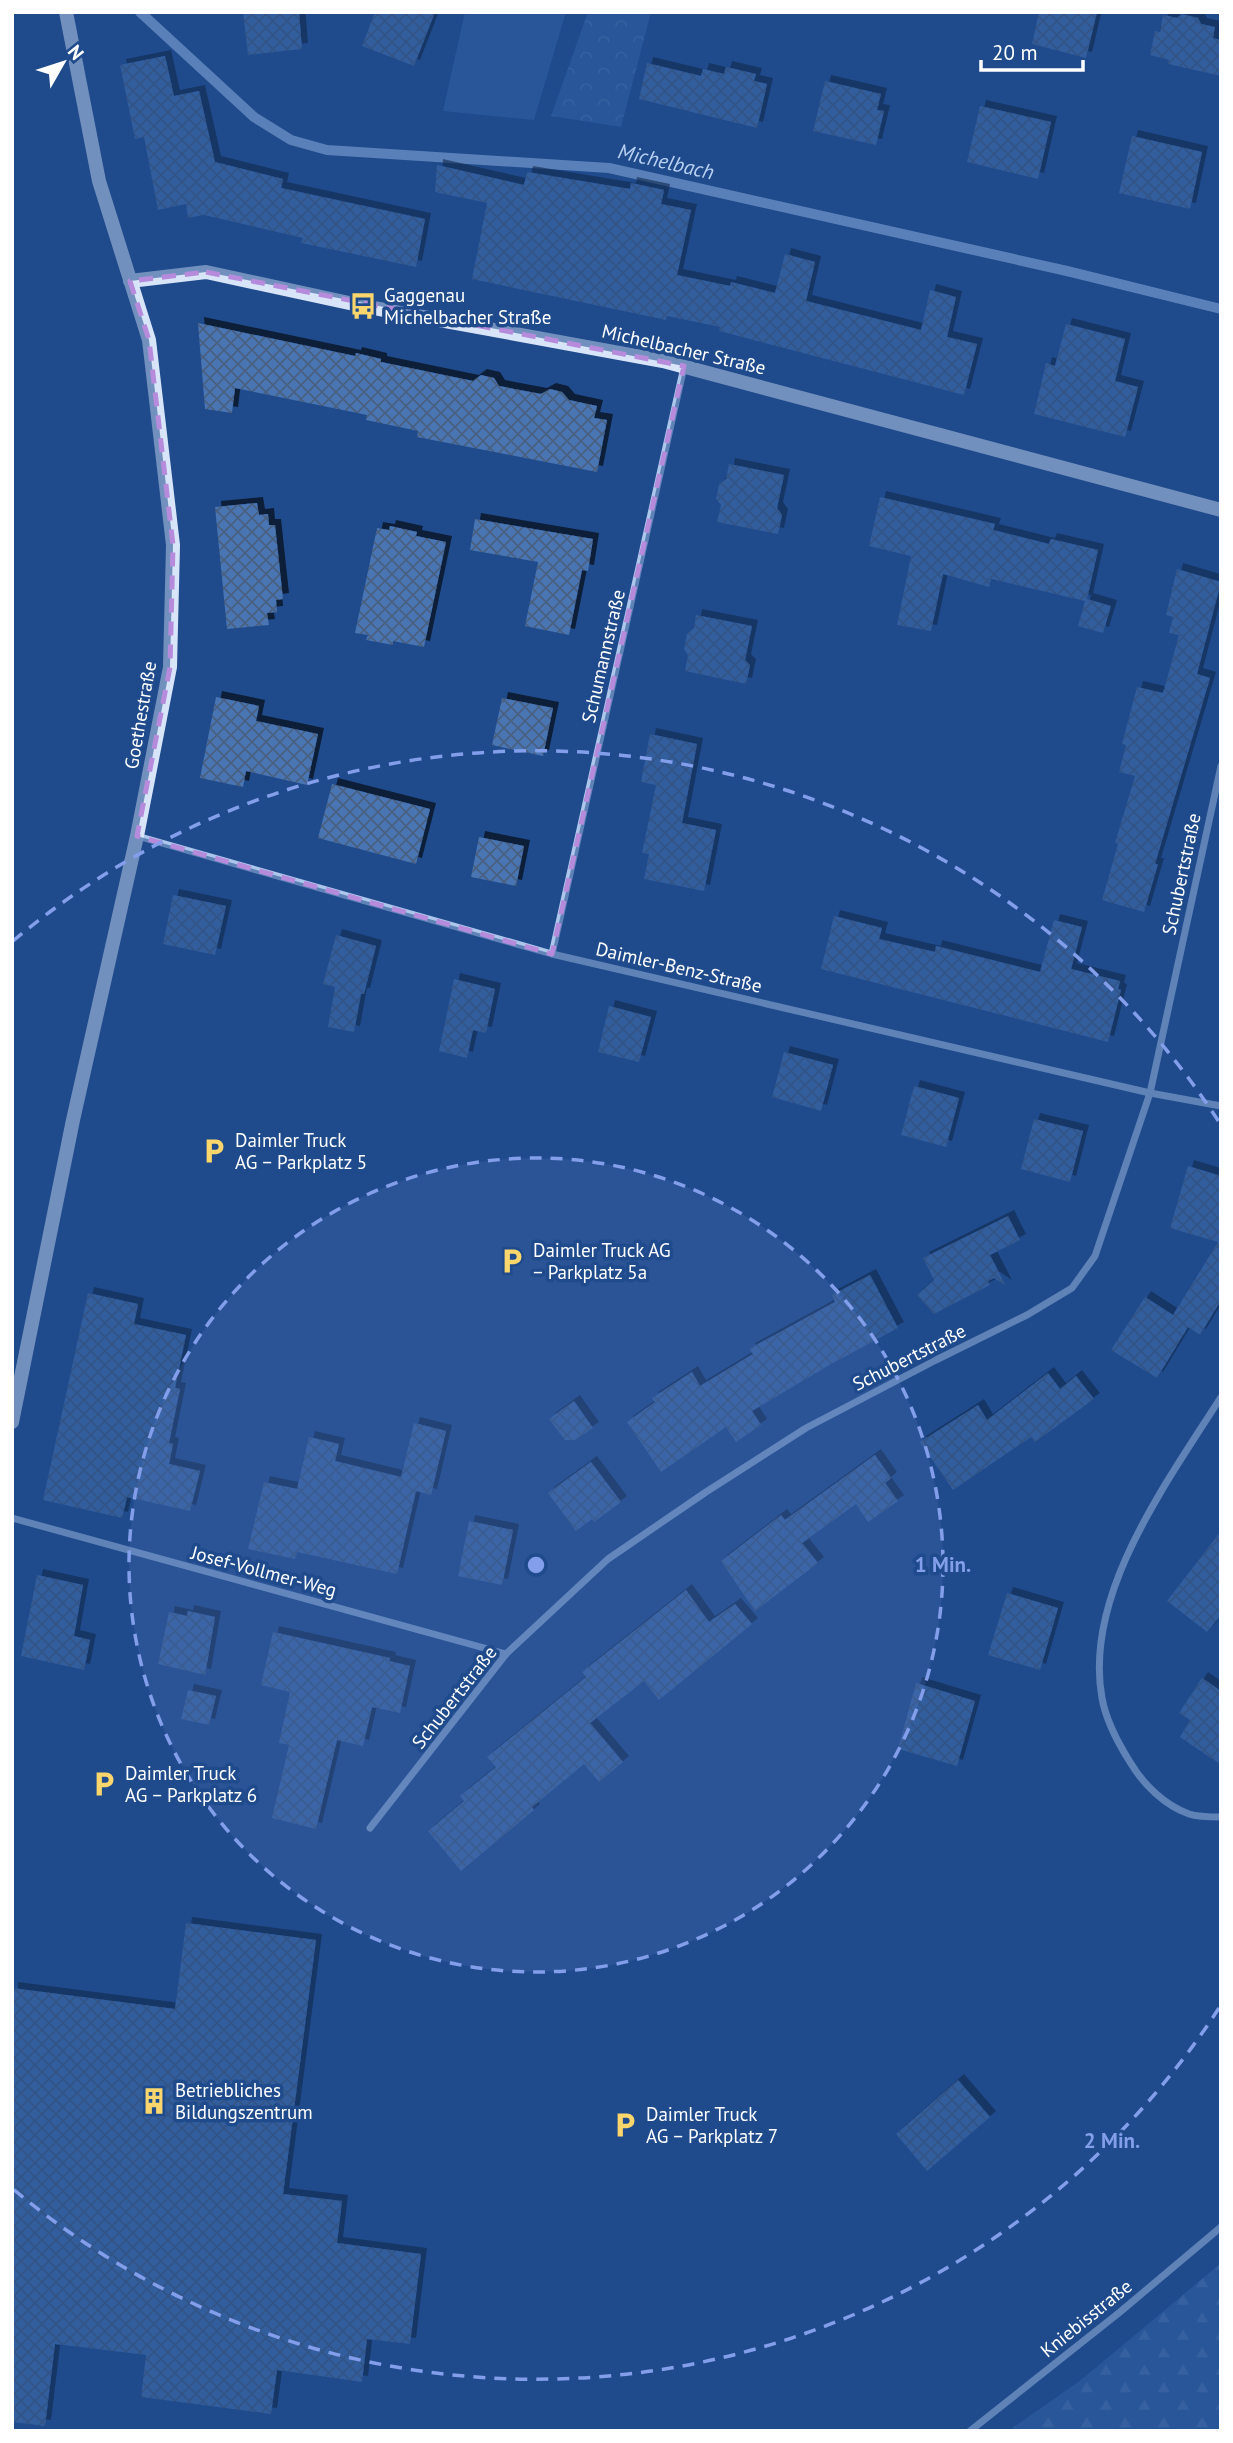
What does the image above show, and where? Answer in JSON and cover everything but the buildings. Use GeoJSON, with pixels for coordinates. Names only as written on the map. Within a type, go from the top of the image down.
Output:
{"type":"FeatureCollection","features":[{"type":"Feature","properties":{"kind":"main road","name":"Goethestraße"},"geometry":{"type":"LineString","coordinates":[[12,1422],[72,1120],[136,836],[170,667],[173,545],[149,340],[99,181],[66,12]]}},
{"type":"Feature","properties":{"kind":"main road","name":"Michelbacher Straße"},"geometry":{"type":"LineString","coordinates":[[130,281],[206,272],[363,306],[684,366],[1221,510]]}},
{"type":"Feature","properties":{"kind":"street","name":"Schumannstraße"},"geometry":{"type":"LineString","coordinates":[[552,954],[684,366]]}},
{"type":"Feature","properties":{"kind":"street","name":"Schubertstraße"},"geometry":{"type":"LineString","coordinates":[[370,1828],[506,1654],[608,1559],[806,1428],[1027,1315],[1072,1288],[1095,1256],[1150,1093],[1221,766]]}},
{"type":"Feature","properties":{"kind":"street","name":"Daimler-Benz-Straße"},"geometry":{"type":"LineString","coordinates":[[136,836],[552,954],[1150,1093],[1221,1106]]}},
{"type":"Feature","properties":{"kind":"street"},"geometry":{"type":"LineString","coordinates":[[1221,1396],[1153,1505],[1116,1582],[1100,1641],[1099,1674],[1102,1700],[1117,1740],[1138,1775],[1156,1795],[1189,1814],[1221,1817]]}},
{"type":"Feature","properties":{"kind":"street","name":"Josef-Vollmer-Weg"},"geometry":{"type":"LineString","coordinates":[[12,1518],[506,1654]]}},
{"type":"Feature","properties":{"kind":"street","name":"Kniebisstraße"},"geometry":{"type":"LineString","coordinates":[[970,2431],[1120,2312],[1221,2227]]}},
{"type":"Feature","properties":{"kind":"highlighted area"},"geometry":{"type":"Polygon","coordinates":[[[206,272],[684,366],[552,954],[137,836],[170,667],[173,545],[149,340],[130,281],[206,272]]]}},
{"type":"Feature","properties":{"kind":"green space"},"geometry":{"type":"Polygon","coordinates":[[[465,12],[566,12],[534,120],[443,111],[465,12]]]}},
{"type":"Feature","properties":{"kind":"green space"},"geometry":{"type":"Polygon","coordinates":[[[588,12],[651,12],[621,127],[551,116],[588,12]]]}},
{"type":"Feature","properties":{"kind":"green space"},"geometry":{"type":"Polygon","coordinates":[[[1221,2263],[1221,2431],[1008,2431],[1081,2380],[1221,2263]]]}},
{"type":"Feature","properties":{"kind":"waterway","name":"Michelbach"},"geometry":{"type":"LineString","coordinates":[[140,12],[254,117],[291,140],[327,150],[609,168],[1067,271],[1221,309]]}},
{"type":"Feature","properties":{"kind":"place","name":"Gaggenau Michelbacher Straße"},"geometry":{"type":"Point","coordinates":[363,306]}},
{"type":"Feature","properties":{"kind":"place","name":"Daimler Truck AG − Parkplatz 5"},"geometry":{"type":"Point","coordinates":[214,1151]}},
{"type":"Feature","properties":{"kind":"place","name":"Daimler Truck AG − Parkplatz 5a"},"geometry":{"type":"Point","coordinates":[512,1261]}},
{"type":"Feature","properties":{"kind":"place","name":"Daimler Truck AG − Parkplatz 6"},"geometry":{"type":"Point","coordinates":[104,1784]}},
{"type":"Feature","properties":{"kind":"place","name":"Betriebliches Bildungszentrum"},"geometry":{"type":"Point","coordinates":[154,2101]}},
{"type":"Feature","properties":{"kind":"place","name":"Daimler Truck AG − Parkplatz 7"},"geometry":{"type":"Point","coordinates":[625,2125]}}]}
